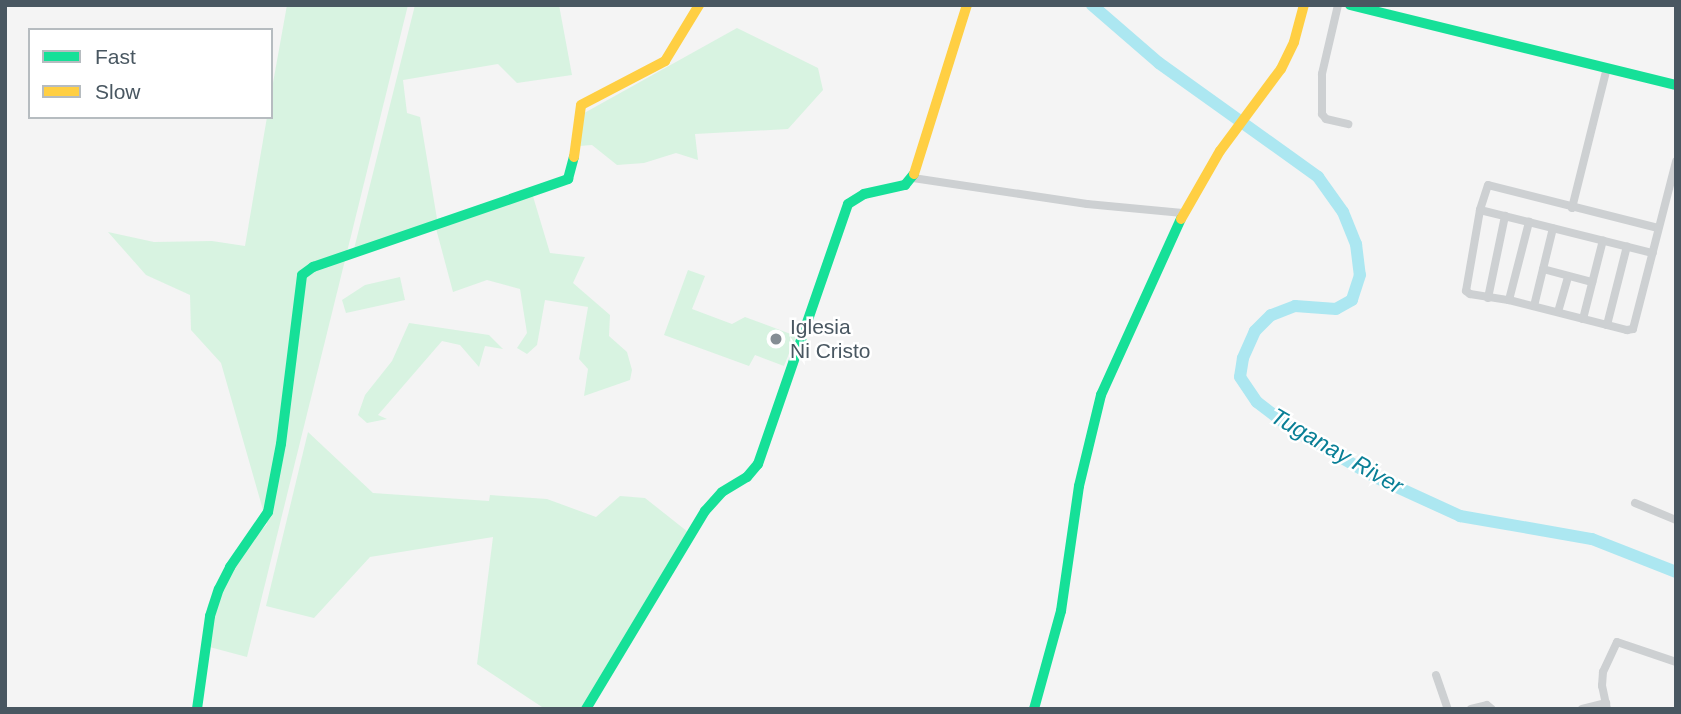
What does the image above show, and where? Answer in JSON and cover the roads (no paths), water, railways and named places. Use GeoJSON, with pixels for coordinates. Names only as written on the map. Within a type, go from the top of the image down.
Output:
{"type":"FeatureCollection","features":[{"type":"Feature","properties":{"kind":"street"},"geometry":{"type":"LineString","coordinates":[[197,709],[210,616],[219,589],[230,567],[268,512],[281,444],[302,275],[313,267],[568,179],[573,165],[581,105],[665,61],[699,5]]}},
{"type":"Feature","properties":{"kind":"street"},"geometry":{"type":"LineString","coordinates":[[586,709],[705,511],[722,492],[747,477],[758,464],[848,204],[864,194],[905,185],[913,178],[968,5]]}},
{"type":"Feature","properties":{"kind":"street"},"geometry":{"type":"LineString","coordinates":[[1034,709],[1061,611],[1079,486],[1092,422],[1113,364],[1184,213],[1210,165],[1264,95],[1289,56],[1304,5]]}},
{"type":"Feature","properties":{"kind":"street"},"geometry":{"type":"LineString","coordinates":[[1339,5],[1322,74],[1322,114],[1326,119],[1348,124]]}},
{"type":"Feature","properties":{"kind":"street"},"geometry":{"type":"LineString","coordinates":[[1350,5],[1676,85]]}},
{"type":"Feature","properties":{"kind":"street"},"geometry":{"type":"LineString","coordinates":[[1572,208],[1607,68]]}},
{"type":"Feature","properties":{"kind":"street"},"geometry":{"type":"LineString","coordinates":[[1658,228],[1491,185],[1485,190],[1465,288],[1470,294],[1509,300],[1627,330],[1635,327],[1676,161]]}},
{"type":"Feature","properties":{"kind":"street"},"geometry":{"type":"LineString","coordinates":[[913,178],[1087,204],[1184,213]]}},
{"type":"Feature","properties":{"kind":"street"},"geometry":{"type":"LineString","coordinates":[[1480,210],[1653,253]]}},
{"type":"Feature","properties":{"kind":"street"},"geometry":{"type":"LineString","coordinates":[[1488,298],[1505,216]]}},
{"type":"Feature","properties":{"kind":"street"},"geometry":{"type":"LineString","coordinates":[[1509,300],[1530,222]]}},
{"type":"Feature","properties":{"kind":"street"},"geometry":{"type":"LineString","coordinates":[[1534,306],[1553,228]]}},
{"type":"Feature","properties":{"kind":"street"},"geometry":{"type":"LineString","coordinates":[[1583,318],[1603,240]]}},
{"type":"Feature","properties":{"kind":"street"},"geometry":{"type":"LineString","coordinates":[[1607,325],[1627,246]]}},
{"type":"Feature","properties":{"kind":"street"},"geometry":{"type":"LineString","coordinates":[[1543,270],[1592,282]]}},
{"type":"Feature","properties":{"kind":"street"},"geometry":{"type":"LineString","coordinates":[[1558,312],[1568,275]]}},
{"type":"Feature","properties":{"kind":"street"},"geometry":{"type":"LineString","coordinates":[[1635,503],[1676,520]]}},
{"type":"Feature","properties":{"kind":"street"},"geometry":{"type":"LineString","coordinates":[[1582,709],[1606,706],[1604,672],[1617,642],[1676,662]]}},
{"type":"Feature","properties":{"kind":"street"},"geometry":{"type":"LineString","coordinates":[[1436,676],[1448,709]]}},
{"type":"Feature","properties":{"kind":"street"},"geometry":{"type":"LineString","coordinates":[[1471,709],[1487,705],[1492,709]]}},
{"type":"Feature","properties":{"kind":"waterway","name":"Tuganay River"},"geometry":{"type":"LineString","coordinates":[[1092,5],[1159,63],[1318,177],[1343,212],[1356,244],[1360,275],[1352,300],[1336,309],[1295,306],[1271,315],[1255,331],[1243,358],[1240,377],[1257,402],[1292,429],[1375,477],[1460,516],[1592,539],[1676,572]]}},
{"type":"Feature","properties":{"kind":"place","name":"Iglesia Ni Cristo"},"geometry":{"type":"Point","coordinates":[776,339]}}]}
